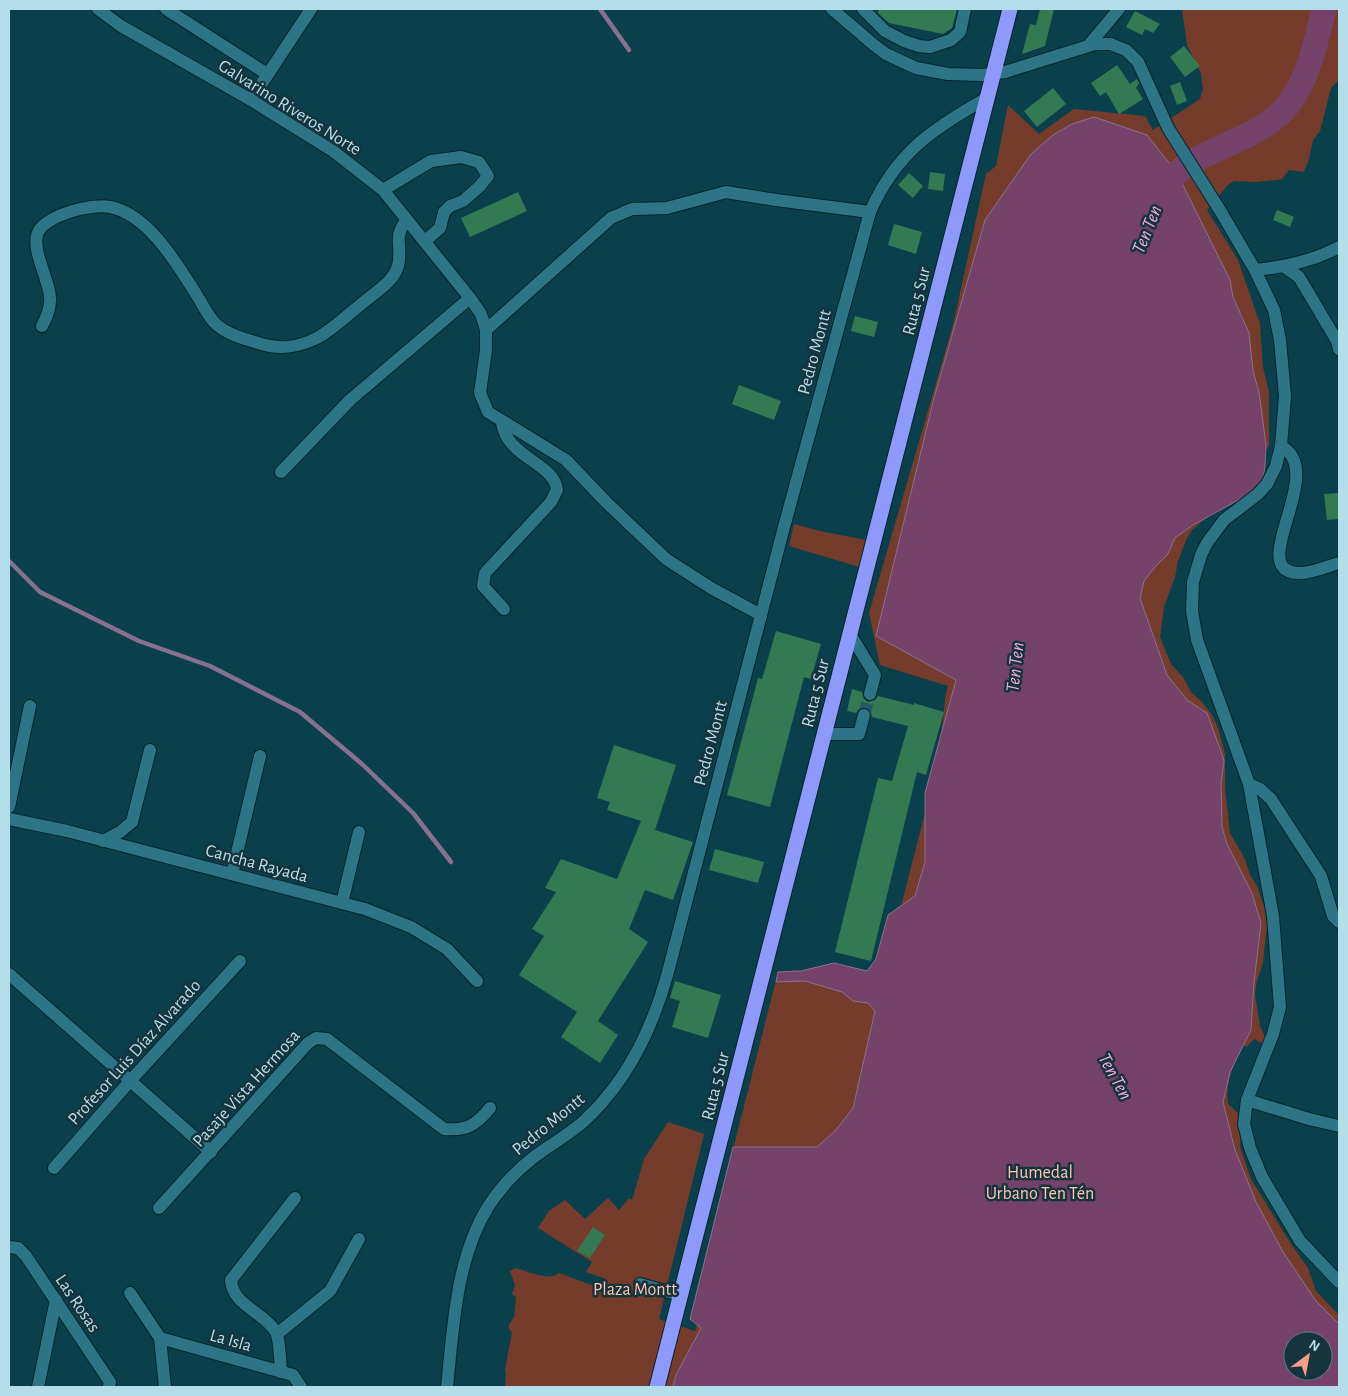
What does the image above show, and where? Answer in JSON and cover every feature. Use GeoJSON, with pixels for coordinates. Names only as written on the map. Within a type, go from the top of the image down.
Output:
{"type":"FeatureCollection","features":[{"type":"Feature","properties":{"kind":"highway","name":"Ruta 5 Sur"},"geometry":{"type":"LineString","coordinates":[[657,1387],[1010,9]]}},
{"type":"Feature","properties":{"kind":"street","name":"Galvarino Riveros Norte"},"geometry":{"type":"LineString","coordinates":[[98,9],[121,26],[251,100],[333,150],[383,190],[481,314],[486,330],[486,350],[480,393],[488,412],[566,460],[606,502],[666,559],[711,588],[761,615]]}},
{"type":"Feature","properties":{"kind":"street"},"geometry":{"type":"LineString","coordinates":[[166,9],[267,74]]}},
{"type":"Feature","properties":{"kind":"street"},"geometry":{"type":"LineString","coordinates":[[832,9],[886,54],[916,68],[948,74],[993,74],[1103,43],[1126,50],[1138,62],[1168,128],[1255,270],[1274,310],[1280,340],[1285,396],[1281,446],[1276,466],[1267,484],[1249,502],[1224,520],[1207,542],[1196,568],[1191,596],[1197,640],[1248,784],[1273,916],[1280,1007],[1273,1034],[1247,1100],[1244,1124],[1250,1148],[1262,1177],[1300,1241],[1339,1282]]}},
{"type":"Feature","properties":{"kind":"street"},"geometry":{"type":"LineString","coordinates":[[863,9],[885,31],[918,46],[930,47],[951,40],[960,32],[965,9]]}},
{"type":"Feature","properties":{"kind":"street"},"geometry":{"type":"LineString","coordinates":[[1088,46],[1120,9]]}},
{"type":"Feature","properties":{"kind":"street"},"geometry":{"type":"LineString","coordinates":[[251,100],[306,10]]}},
{"type":"Feature","properties":{"kind":"street","name":"Pedro Montt"},"geometry":{"type":"LineString","coordinates":[[447,1387],[458,1298],[466,1256],[479,1224],[497,1195],[520,1168],[582,1122],[597,1107],[623,1075],[654,1016],[671,962],[784,527],[870,212],[885,182],[906,154],[933,131],[987,98]]}},
{"type":"Feature","properties":{"kind":"street"},"geometry":{"type":"LineString","coordinates":[[383,190],[431,161],[460,157],[479,162],[488,176],[463,201],[450,206],[444,212],[440,228],[425,241]]}},
{"type":"Feature","properties":{"kind":"street"},"geometry":{"type":"LineString","coordinates":[[486,330],[611,218],[632,209],[667,208],[726,192],[870,212]]}},
{"type":"Feature","properties":{"kind":"street"},"geometry":{"type":"LineString","coordinates":[[42,326],[48,314],[50,297],[36,236],[39,230],[48,222],[79,209],[110,206],[135,219],[152,232],[178,266],[215,322],[226,331],[246,339],[267,346],[287,348],[302,345],[318,338],[333,328],[388,282],[396,272],[399,260],[398,238],[400,230],[407,220]]}},
{"type":"Feature","properties":{"kind":"street"},"geometry":{"type":"LineString","coordinates":[[1255,270],[1285,267],[1322,256],[1339,247]]}},
{"type":"Feature","properties":{"kind":"street"},"geometry":{"type":"LineString","coordinates":[[1285,267],[1299,277],[1339,349]]}},
{"type":"Feature","properties":{"kind":"street"},"geometry":{"type":"LineString","coordinates":[[281,472],[350,400],[470,298]]}},
{"type":"Feature","properties":{"kind":"street"},"geometry":{"type":"LineString","coordinates":[[502,422],[503,431],[507,439],[516,449],[552,477],[557,490],[554,498],[485,573],[483,586],[504,609]]}},
{"type":"Feature","properties":{"kind":"street"},"geometry":{"type":"LineString","coordinates":[[1281,446],[1287,449],[1292,457],[1296,485],[1293,503],[1278,552],[1280,562],[1288,570],[1298,574],[1339,563]]}},
{"type":"Feature","properties":{"kind":"street"},"geometry":{"type":"LineString","coordinates":[[850,634],[875,675],[870,694]]}},
{"type":"Feature","properties":{"kind":"street"},"geometry":{"type":"LineString","coordinates":[[9,807],[30,706]]}},
{"type":"Feature","properties":{"kind":"street"},"geometry":{"type":"LineString","coordinates":[[824,734],[858,734],[864,715]]}},
{"type":"Feature","properties":{"kind":"street"},"geometry":{"type":"LineString","coordinates":[[103,841],[120,832],[132,822],[150,750]]}},
{"type":"Feature","properties":{"kind":"street"},"geometry":{"type":"LineString","coordinates":[[232,874],[260,756]]}},
{"type":"Feature","properties":{"kind":"street"},"geometry":{"type":"LineString","coordinates":[[1248,784],[1260,789],[1271,799],[1320,876],[1333,916],[1339,922]]}},
{"type":"Feature","properties":{"kind":"street","name":"Cancha Rayada"},"geometry":{"type":"LineString","coordinates":[[9,819],[103,841],[365,909],[411,926],[447,949],[477,981]]}},
{"type":"Feature","properties":{"kind":"street"},"geometry":{"type":"LineString","coordinates":[[342,903],[359,832]]}},
{"type":"Feature","properties":{"kind":"street","name":"Profesor Luis Díaz Alvarado"},"geometry":{"type":"LineString","coordinates":[[54,1168],[130,1081],[240,961]]}},
{"type":"Feature","properties":{"kind":"street"},"geometry":{"type":"LineString","coordinates":[[9,974],[211,1152]]}},
{"type":"Feature","properties":{"kind":"street","name":"Pasaje Vista Hermosa"},"geometry":{"type":"LineString","coordinates":[[159,1208],[308,1043],[316,1038],[327,1039],[444,1129],[457,1130],[467,1128],[478,1122],[490,1108]]}},
{"type":"Feature","properties":{"kind":"street"},"geometry":{"type":"LineString","coordinates":[[1247,1100],[1339,1126]]}},
{"type":"Feature","properties":{"kind":"street"},"geometry":{"type":"LineString","coordinates":[[295,1198],[231,1280],[231,1288],[236,1296],[277,1334],[287,1373],[301,1387]]}},
{"type":"Feature","properties":{"kind":"street"},"geometry":{"type":"LineString","coordinates":[[277,1334],[330,1291],[359,1239]]}},
{"type":"Feature","properties":{"kind":"street","name":"Las Rosas"},"geometry":{"type":"LineString","coordinates":[[9,1247],[18,1248],[26,1256],[110,1382],[109,1387]]}},
{"type":"Feature","properties":{"kind":"street"},"geometry":{"type":"LineString","coordinates":[[640,1284],[680,1296]]}},
{"type":"Feature","properties":{"kind":"street"},"geometry":{"type":"LineString","coordinates":[[130,1293],[160,1338],[165,1387]]}},
{"type":"Feature","properties":{"kind":"street"},"geometry":{"type":"LineString","coordinates":[[38,1387],[56,1300]]}},
{"type":"Feature","properties":{"kind":"street","name":"La Isla"},"geometry":{"type":"LineString","coordinates":[[160,1338],[287,1373]]}},
{"type":"Feature","properties":{"kind":"green space","name":"Humedal Urbano Ten Tén"},"geometry":{"type":"Polygon","coordinates":[[[1182,9],[1339,9],[1338,81],[1331,88],[1320,131],[1313,140],[1304,172],[1289,170],[1282,179],[1278,180],[1234,181],[1228,185],[1207,210],[1238,260],[1260,324],[1263,367],[1269,392],[1269,445],[1265,453],[1265,466],[1242,498],[1205,519],[1192,530],[1187,538],[1164,607],[1160,637],[1171,664],[1183,677],[1191,692],[1203,703],[1217,725],[1225,753],[1225,787],[1230,833],[1245,859],[1265,909],[1267,925],[1263,963],[1255,994],[1260,1026],[1268,1043],[1266,1049],[1262,1043],[1254,1039],[1247,1046],[1243,1046],[1229,1081],[1228,1104],[1242,1117],[1240,1147],[1251,1179],[1308,1268],[1316,1291],[1339,1315],[1339,1387],[505,1387],[505,1370],[512,1332],[509,1329],[509,1325],[514,1317],[516,1297],[512,1294],[515,1285],[510,1271],[516,1268],[544,1276],[559,1273],[597,1287],[606,1279],[586,1272],[592,1262],[538,1228],[549,1211],[565,1200],[585,1219],[608,1198],[619,1210],[629,1198],[632,1200],[644,1159],[668,1122],[704,1134],[659,1319],[695,1331],[697,1324],[690,1319],[778,972],[801,971],[834,963],[867,971],[876,959],[888,915],[901,906],[925,813],[925,793],[942,731],[948,686],[880,665],[869,613],[953,325],[986,174],[996,166],[1008,105],[1039,134],[1074,109],[1145,116],[1153,130],[1200,99],[1203,89],[1201,73],[1187,45],[1182,9]]]}},
{"type":"Feature","properties":{"kind":"green space"},"geometry":{"type":"Polygon","coordinates":[[[794,524],[871,541],[863,568],[789,546],[794,524]]]}},
{"type":"Feature","properties":{"kind":"water","name":"Humedal Urbano Ten Tén"},"geometry":{"type":"Polygon","coordinates":[[[1094,117],[1147,135],[1177,173],[1230,280],[1233,297],[1249,333],[1253,371],[1259,392],[1266,445],[1263,480],[1258,488],[1193,525],[1175,538],[1168,554],[1144,581],[1140,598],[1167,675],[1187,700],[1207,713],[1224,760],[1221,784],[1222,827],[1227,844],[1252,893],[1261,923],[1251,1030],[1230,1072],[1223,1102],[1235,1150],[1256,1202],[1283,1252],[1316,1301],[1339,1324],[1339,1387],[673,1387],[676,1375],[701,1328],[690,1319],[733,1147],[817,1147],[836,1130],[853,1108],[875,1011],[868,1003],[853,1001],[842,992],[805,981],[776,982],[778,972],[801,971],[834,963],[867,971],[876,959],[888,915],[915,896],[925,862],[925,793],[956,680],[876,636],[934,398],[985,220],[1031,154],[1053,135],[1072,124],[1094,117]]]}},
{"type":"Feature","properties":{"kind":"building"},"geometry":{"type":"Polygon","coordinates":[[[879,9],[957,9],[952,28],[943,34],[889,23],[878,13],[879,9]]]}},
{"type":"Feature","properties":{"kind":"building"},"geometry":{"type":"Polygon","coordinates":[[[1040,9],[1054,9],[1045,46],[1022,54],[1030,24],[1036,25],[1040,9]]]}},
{"type":"Feature","properties":{"kind":"building"},"geometry":{"type":"Polygon","coordinates":[[[1135,11],[1160,24],[1153,33],[1145,29],[1142,35],[1126,27],[1135,11]]]}},
{"type":"Feature","properties":{"kind":"building"},"geometry":{"type":"Polygon","coordinates":[[[1184,46],[1200,66],[1185,77],[1170,57],[1184,46]]]}},
{"type":"Feature","properties":{"kind":"building"},"geometry":{"type":"Polygon","coordinates":[[[1117,65],[1130,84],[1137,79],[1139,83],[1136,88],[1143,99],[1119,114],[1106,92],[1100,96],[1091,83],[1117,65]]]}},
{"type":"Feature","properties":{"kind":"building"},"geometry":{"type":"Polygon","coordinates":[[[1180,82],[1187,101],[1177,105],[1170,86],[1180,82]]]}},
{"type":"Feature","properties":{"kind":"building"},"geometry":{"type":"Polygon","coordinates":[[[1053,88],[1066,104],[1037,127],[1024,111],[1053,88]]]}},
{"type":"Feature","properties":{"kind":"building"},"geometry":{"type":"Polygon","coordinates":[[[930,172],[945,174],[943,191],[928,189],[930,172]]]}},
{"type":"Feature","properties":{"kind":"building"},"geometry":{"type":"Polygon","coordinates":[[[909,173],[923,186],[913,198],[898,185],[909,173]]]}},
{"type":"Feature","properties":{"kind":"building"},"geometry":{"type":"Polygon","coordinates":[[[518,192],[527,211],[470,237],[461,218],[518,192]]]}},
{"type":"Feature","properties":{"kind":"building"},"geometry":{"type":"Polygon","coordinates":[[[1277,210],[1294,217],[1290,227],[1273,220],[1277,210]]]}},
{"type":"Feature","properties":{"kind":"building"},"geometry":{"type":"Polygon","coordinates":[[[894,224],[922,232],[916,254],[888,245],[894,224]]]}},
{"type":"Feature","properties":{"kind":"building"},"geometry":{"type":"Polygon","coordinates":[[[855,316],[878,322],[874,337],[851,331],[855,316]]]}},
{"type":"Feature","properties":{"kind":"building"},"geometry":{"type":"Polygon","coordinates":[[[739,385],[781,401],[774,420],[732,404],[739,385]]]}},
{"type":"Feature","properties":{"kind":"building"},"geometry":{"type":"Polygon","coordinates":[[[1339,493],[1339,519],[1327,520],[1324,494],[1339,493]]]}},
{"type":"Feature","properties":{"kind":"building"},"geometry":{"type":"Polygon","coordinates":[[[776,631],[821,644],[811,679],[804,677],[770,807],[727,795],[758,678],[762,679],[776,631]]]}},
{"type":"Feature","properties":{"kind":"building"},"geometry":{"type":"Polygon","coordinates":[[[852,689],[862,692],[864,699],[868,702],[875,700],[878,696],[914,705],[914,703],[944,712],[926,775],[917,772],[871,961],[835,952],[878,778],[892,781],[908,726],[872,717],[870,710],[866,707],[859,709],[856,713],[847,711],[852,689]]]}},
{"type":"Feature","properties":{"kind":"building"},"geometry":{"type":"Polygon","coordinates":[[[614,745],[676,765],[655,830],[693,842],[673,900],[645,890],[629,929],[648,942],[598,1021],[618,1035],[600,1063],[561,1037],[577,1012],[519,975],[544,936],[532,929],[556,892],[545,888],[561,859],[617,879],[641,821],[607,810],[610,802],[597,798],[614,745]]]}},
{"type":"Feature","properties":{"kind":"building"},"geometry":{"type":"Polygon","coordinates":[[[715,849],[764,862],[758,883],[709,870],[715,849]]]}},
{"type":"Feature","properties":{"kind":"building"},"geometry":{"type":"Polygon","coordinates":[[[675,981],[721,995],[708,1038],[672,1027],[680,1001],[670,998],[675,981]]]}},
{"type":"Feature","properties":{"kind":"building"},"geometry":{"type":"Polygon","coordinates":[[[593,1227],[605,1235],[590,1258],[577,1251],[593,1227]]]}},
{"type":"Feature","properties":{"kind":"waterway"},"geometry":{"type":"LineString","coordinates":[[600,9],[629,50]]}},
{"type":"Feature","properties":{"kind":"waterway","name":"Ten Ten"},"geometry":{"type":"LineString","coordinates":[[1157,200],[1178,172],[1205,155],[1264,126],[1288,105],[1307,71],[1324,9]]}},
{"type":"Feature","properties":{"kind":"waterway"},"geometry":{"type":"LineString","coordinates":[[9,561],[40,592],[139,641],[210,666],[300,712],[362,764],[413,813],[451,862]]}},
{"type":"Feature","properties":{"kind":"tunnel"},"geometry":{"type":"LineString","coordinates":[[864,715],[870,694]]}},
{"type":"Feature","properties":{"kind":"park label","name":"Plaza Montt"},"geometry":{"type":"Point","coordinates":[635,1289]}}]}
